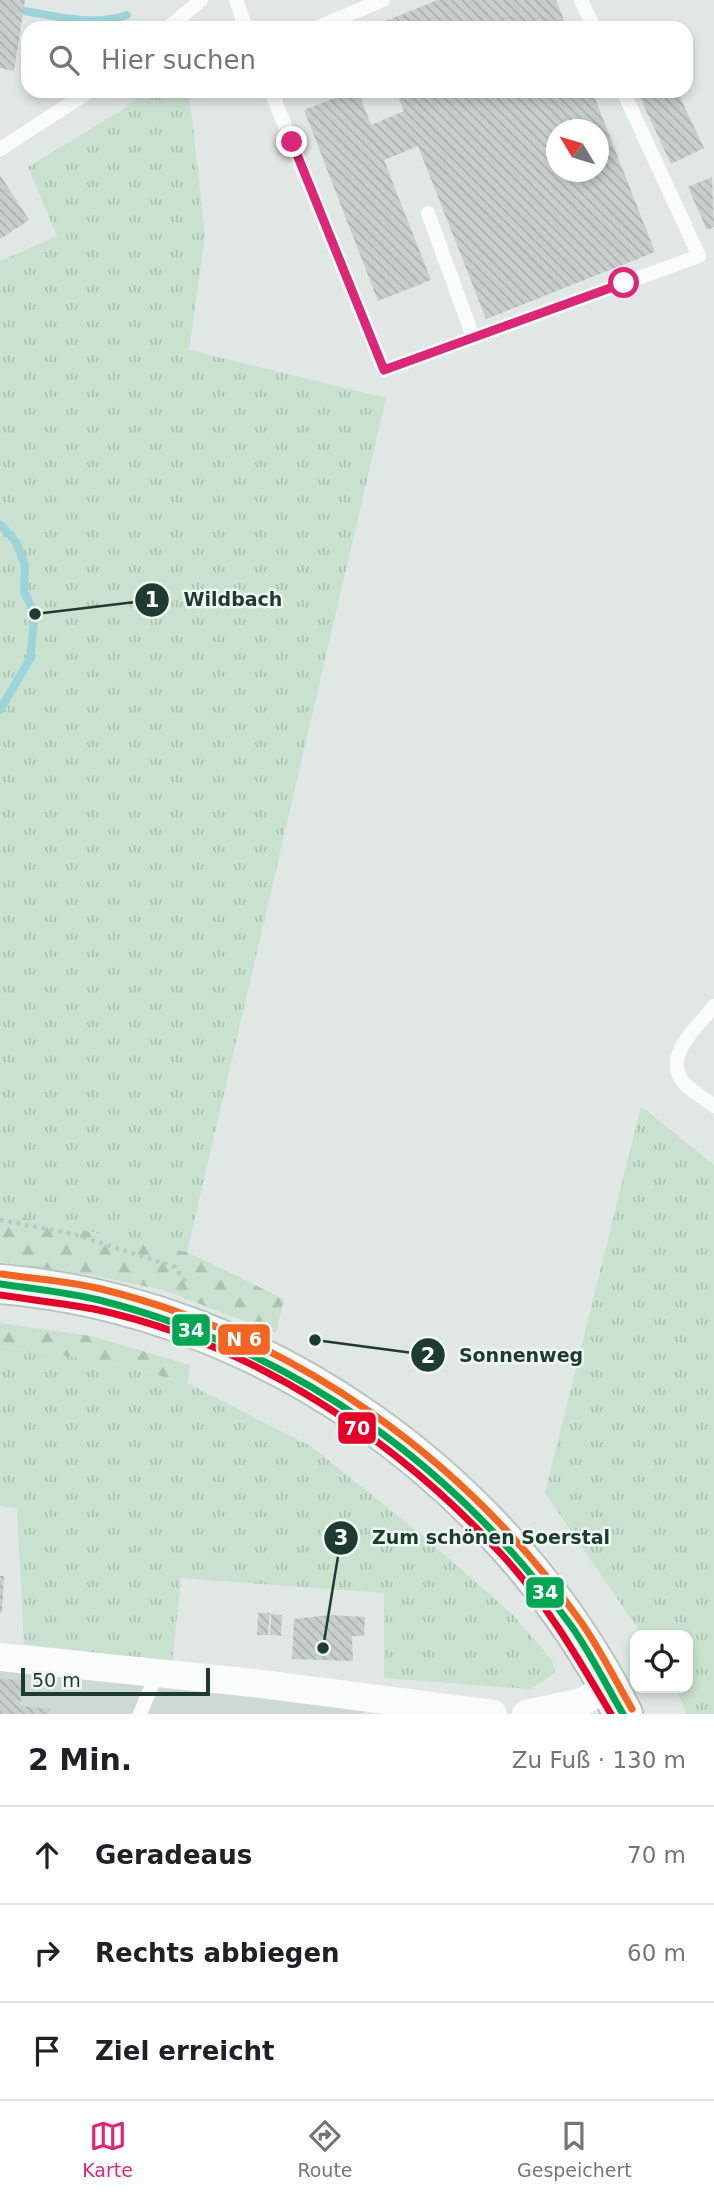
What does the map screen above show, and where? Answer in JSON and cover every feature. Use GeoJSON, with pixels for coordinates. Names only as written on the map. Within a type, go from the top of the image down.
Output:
{"type":"FeatureCollection","features":[{"type":"Feature","properties":{"kind":"main road"},"geometry":{"type":"LineString","coordinates":[[0,1284],[103,1301],[171,1321],[233,1344],[335,1398],[381,1431],[465,1500],[541,1583],[616,1700]]}},
{"type":"Feature","properties":{"kind":"street"},"geometry":{"type":"LineString","coordinates":[[0,1657],[254,1683],[493,1714]]}},
{"type":"Feature","properties":{"kind":"street"},"geometry":{"type":"LineString","coordinates":[[526,1714],[582,1702],[616,1700]]}},
{"type":"Feature","properties":{"kind":"lane"},"geometry":{"type":"LineString","coordinates":[[176,21],[201,0]]}},
{"type":"Feature","properties":{"kind":"lane"},"geometry":{"type":"LineString","coordinates":[[236,0],[244,21]]}},
{"type":"Feature","properties":{"kind":"lane"},"geometry":{"type":"LineString","coordinates":[[333,21],[383,0]]}},
{"type":"Feature","properties":{"kind":"lane"},"geometry":{"type":"LineString","coordinates":[[581,0],[591,21]]}},
{"type":"Feature","properties":{"kind":"lane"},"geometry":{"type":"LineString","coordinates":[[0,149],[79,98]]}},
{"type":"Feature","properties":{"kind":"lane"},"geometry":{"type":"LineString","coordinates":[[274,98],[384,370],[699,256],[626,98]]}},
{"type":"Feature","properties":{"kind":"lane"},"geometry":{"type":"LineString","coordinates":[[428,213],[473,337]]}},
{"type":"Feature","properties":{"kind":"lane"},"geometry":{"type":"LineString","coordinates":[[714,1006],[677,1054],[676,1066],[680,1079],[714,1106]]}},
{"type":"Feature","properties":{"kind":"lane"},"geometry":{"type":"LineString","coordinates":[[140,1714],[157,1673]]}},
{"type":"Feature","properties":{"kind":"path"},"geometry":{"type":"LineString","coordinates":[[0,1220],[74,1234],[175,1266],[184,1280],[171,1321]]}},
{"type":"Feature","properties":{"kind":"shaded area"},"geometry":{"type":"Polygon","coordinates":[[[0,1669],[364,1711],[364,1714],[0,1714],[0,1669]]]}},
{"type":"Feature","properties":{"kind":"green space"},"geometry":{"type":"Polygon","coordinates":[[[138,98],[190,98],[205,236],[189,350],[386,398],[187,1252],[0,1213],[0,261],[57,236],[28,167],[138,98]]]}},
{"type":"Feature","properties":{"kind":"green space"},"geometry":{"type":"Polygon","coordinates":[[[641,1106],[714,1165],[714,1714],[687,1714],[678,1693],[693,1693],[693,1630],[639,1630],[545,1493],[641,1106]]]}},
{"type":"Feature","properties":{"kind":"green space"},"geometry":{"type":"Polygon","coordinates":[[[0,1213],[187,1252],[284,1299],[276,1333],[163,1290],[97,1276],[0,1262],[0,1213]]]}},
{"type":"Feature","properties":{"kind":"green space"},"geometry":{"type":"Polygon","coordinates":[[[0,1323],[91,1336],[190,1365],[187,1383],[113,1363],[0,1346],[0,1323]]]}},
{"type":"Feature","properties":{"kind":"green space"},"geometry":{"type":"Polygon","coordinates":[[[0,1346],[113,1363],[187,1383],[312,1447],[428,1540],[513,1615],[551,1659],[556,1672],[531,1689],[384,1678],[384,1593],[181,1578],[172,1662],[24,1644],[17,1508],[0,1506],[0,1346]]]}},
{"type":"Feature","properties":{"kind":"building"},"geometry":{"type":"Polygon","coordinates":[[[0,0],[25,0],[14,71],[0,68],[0,0]]]}},
{"type":"Feature","properties":{"kind":"building"},"geometry":{"type":"Polygon","coordinates":[[[438,0],[556,0],[564,21],[386,21],[438,0]]]}},
{"type":"Feature","properties":{"kind":"building"},"geometry":{"type":"Polygon","coordinates":[[[335,98],[361,98],[371,125],[404,111],[399,98],[595,98],[603,119],[546,119],[546,182],[609,182],[609,134],[655,252],[486,319],[418,146],[384,160],[431,280],[378,301],[304,110],[335,98]]]}},
{"type":"Feature","properties":{"kind":"building"},"geometry":{"type":"Polygon","coordinates":[[[640,98],[680,98],[704,148],[671,164],[640,98]]]}},
{"type":"Feature","properties":{"kind":"building"},"geometry":{"type":"Polygon","coordinates":[[[0,175],[29,220],[0,239],[0,175]]]}},
{"type":"Feature","properties":{"kind":"building"},"geometry":{"type":"Polygon","coordinates":[[[712,177],[714,227],[707,230],[688,187],[712,177]]]}},
{"type":"Feature","properties":{"kind":"building"},"geometry":{"type":"Polygon","coordinates":[[[0,1576],[4,1576],[2,1613],[0,1613],[0,1576]]]}},
{"type":"Feature","properties":{"kind":"building"},"geometry":{"type":"Polygon","coordinates":[[[258,1613],[270,1613],[268,1635],[257,1635],[258,1613]]]}},
{"type":"Feature","properties":{"kind":"building"},"geometry":{"type":"Polygon","coordinates":[[[271,1614],[282,1615],[281,1636],[270,1635],[271,1614]]]}},
{"type":"Feature","properties":{"kind":"building"},"geometry":{"type":"Polygon","coordinates":[[[330,1615],[365,1617],[364,1636],[352,1636],[353,1661],[292,1659],[294,1619],[330,1615]]]}},
{"type":"Feature","properties":{"kind":"building"},"geometry":{"type":"Polygon","coordinates":[[[0,1678],[23,1681],[20,1706],[50,1709],[49,1714],[0,1714],[0,1678]]]}},
{"type":"Feature","properties":{"kind":"waterway"},"geometry":{"type":"LineString","coordinates":[[23,11],[89,20],[127,15]]}},
{"type":"Feature","properties":{"kind":"waterway"},"geometry":{"type":"LineString","coordinates":[[0,524],[16,542],[25,565],[24,592],[35,614],[30,659],[0,710]]}},
{"type":"Feature","properties":{"kind":"transit line"},"geometry":{"type":"LineString","coordinates":[[2,1274],[89,1286],[173,1310],[242,1338],[308,1372],[371,1412],[430,1458],[484,1508],[535,1563],[588,1632],[632,1709]]}},
{"type":"Feature","properties":{"kind":"transit line","name":"34"},"geometry":{"type":"LineString","coordinates":[[0,1284],[87,1297],[171,1322],[239,1349],[304,1382],[365,1421],[422,1465],[476,1514],[526,1568],[579,1637],[623,1714]]}},
{"type":"Feature","properties":{"kind":"transit line","name":"70"},"geometry":{"type":"LineString","coordinates":[[0,1295],[94,1309],[153,1325],[210,1345],[265,1371],[318,1401],[417,1473],[504,1557],[548,1613],[611,1714]]}},
{"type":"Feature","properties":{"kind":"place","name":"Wildbach"},"geometry":{"type":"Point","coordinates":[35,614]}},
{"type":"Feature","properties":{"kind":"place","name":"Sonnenweg"},"geometry":{"type":"Point","coordinates":[315,1340]}},
{"type":"Feature","properties":{"kind":"place","name":"Zum schönen Soerstal"},"geometry":{"type":"Point","coordinates":[323,1648]}},
{"type":"Feature","properties":{"kind":"route"},"geometry":{"type":"LineString","coordinates":[[292,142],[384,370],[624,283]]}}]}
